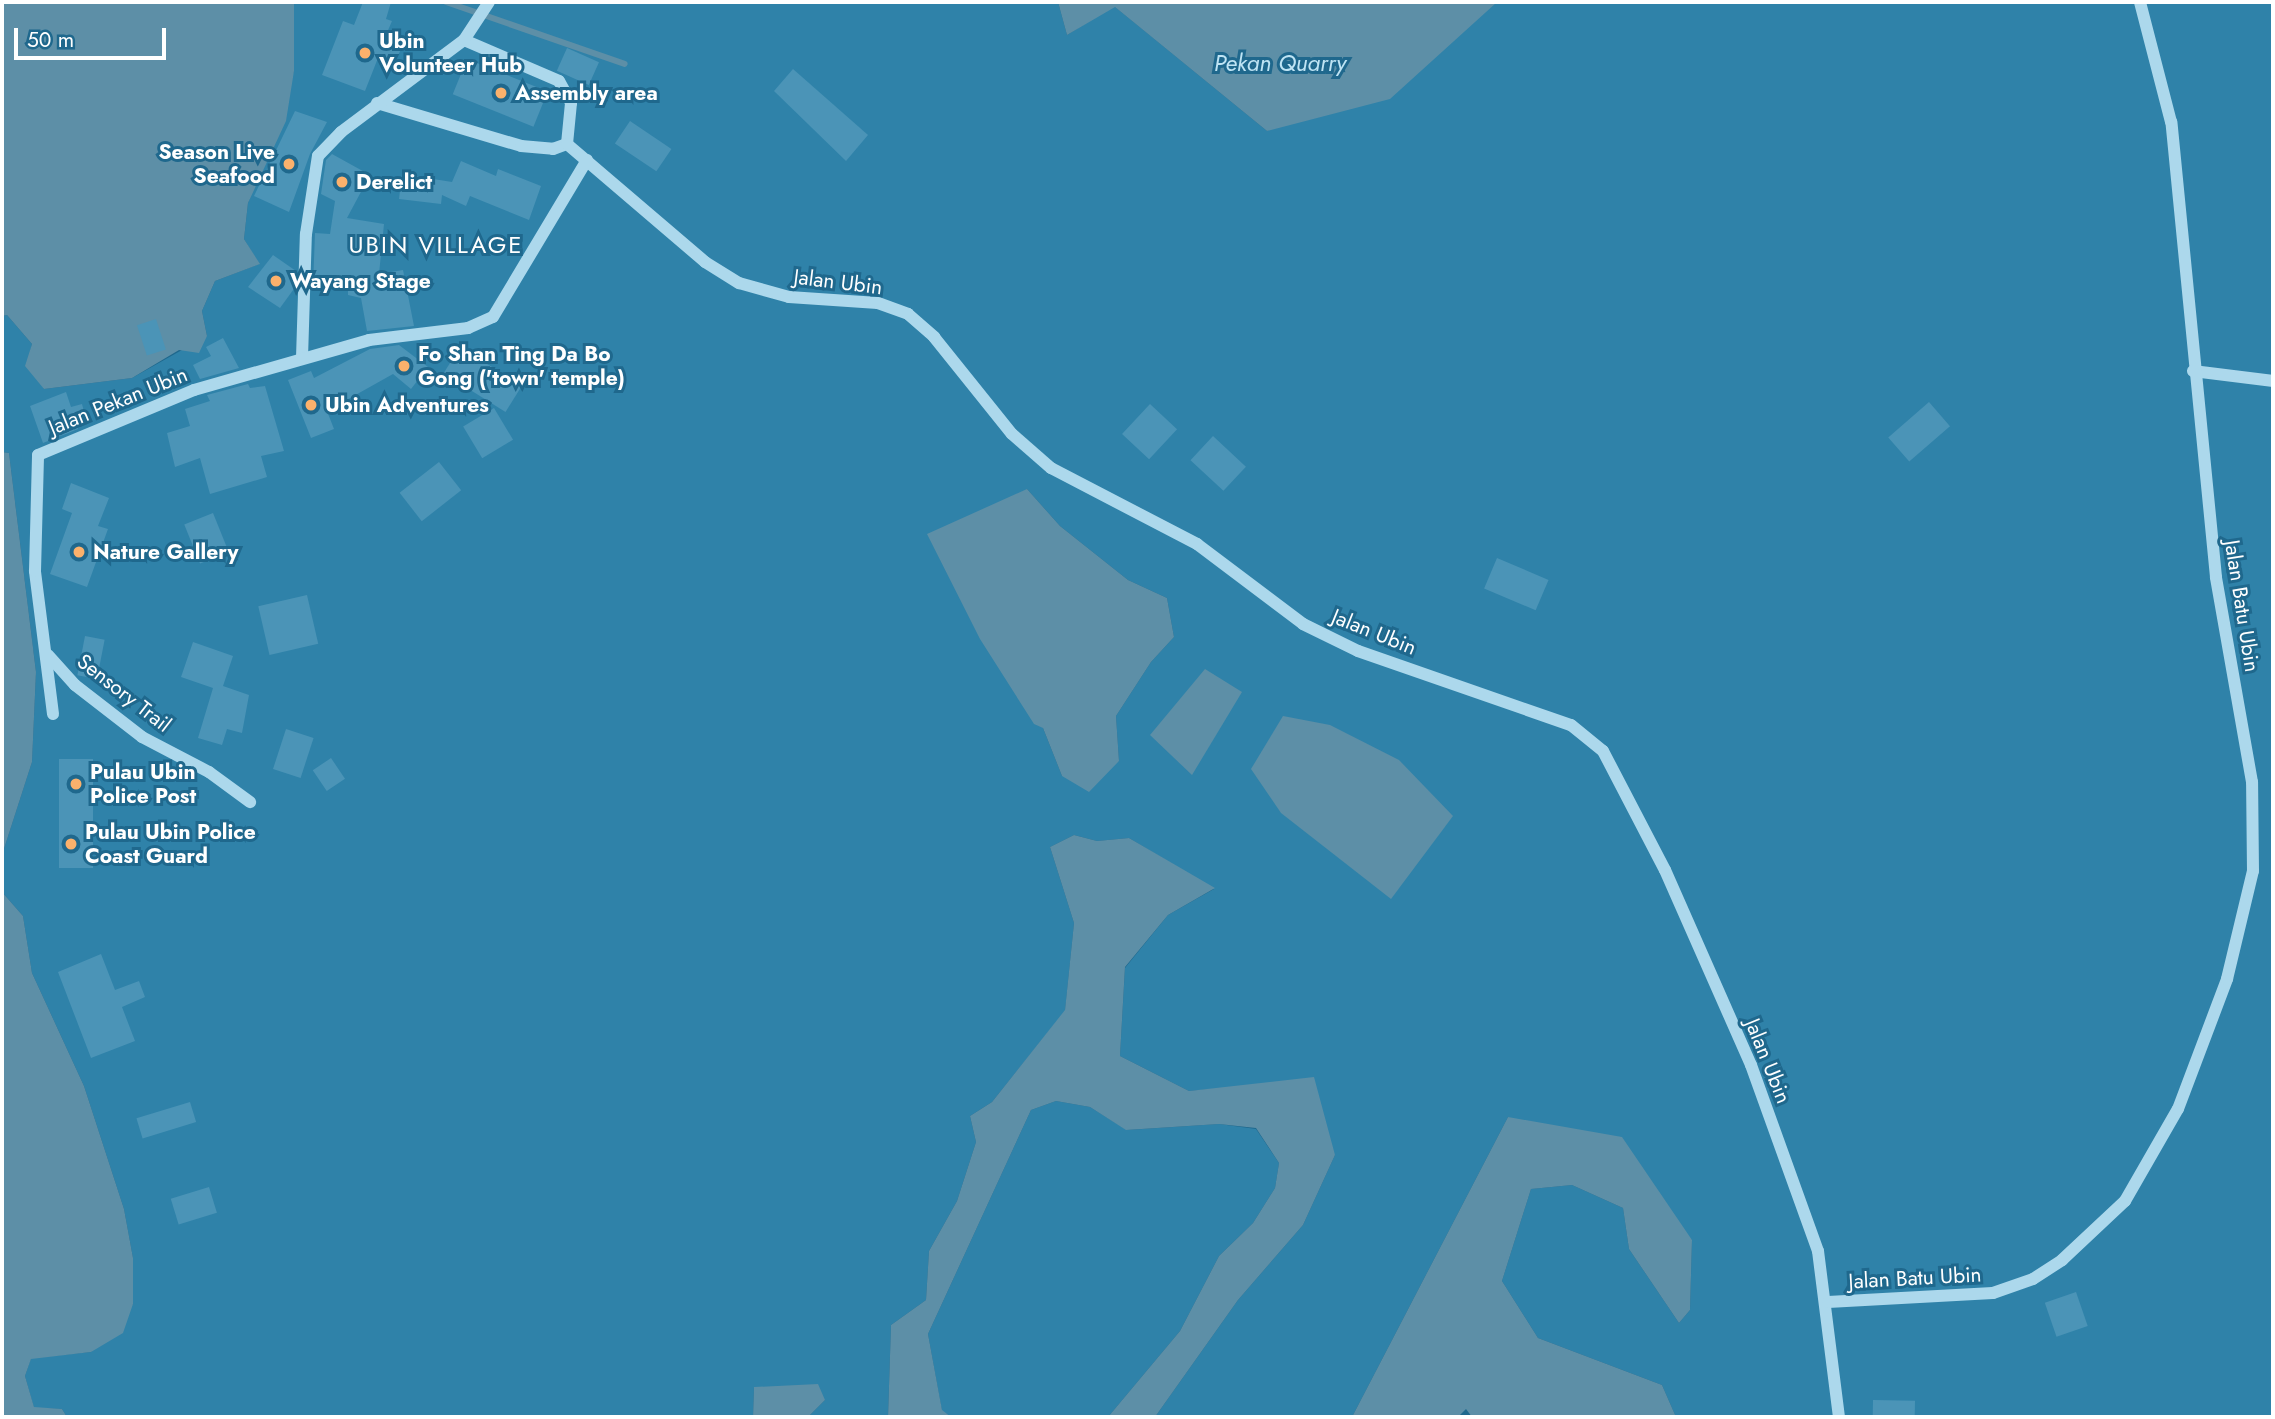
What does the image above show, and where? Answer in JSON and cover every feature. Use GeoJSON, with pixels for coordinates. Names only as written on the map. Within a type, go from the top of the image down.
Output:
{"type":"FeatureCollection","features":[{"type":"Feature","properties":{"kind":"street","name":"Jalan Batu Ubin"},"geometry":{"type":"LineString","coordinates":[[1828,1302],[1993,1293],[2033,1279],[2062,1260],[2125,1202],[2178,1109],[2227,979],[2253,871],[2252,782],[2216,577],[2193,370],[2190,289],[2171,122],[2140,2]]}},
{"type":"Feature","properties":{"kind":"street"},"geometry":{"type":"LineString","coordinates":[[485,8],[464,40],[377,103],[318,156],[312,178],[302,358],[369,340],[468,328],[493,317],[587,160]]}},
{"type":"Feature","properties":{"kind":"street"},"geometry":{"type":"LineString","coordinates":[[377,103],[521,146],[552,149],[566,144],[571,103],[559,81],[464,40]]}},
{"type":"Feature","properties":{"kind":"street","name":"Jalan Ubin"},"geometry":{"type":"LineString","coordinates":[[566,144],[705,262],[739,283],[789,297],[878,303],[908,314],[934,337],[1012,434],[1051,468],[1196,544],[1303,624],[1358,651],[1571,724],[1603,751],[1665,870],[1751,1065],[1818,1251],[1828,1302],[1839,1417]]}},
{"type":"Feature","properties":{"kind":"street","name":"Jalan Pekan Ubin"},"geometry":{"type":"LineString","coordinates":[[53,714],[35,571],[38,455],[194,390],[302,358]]}},
{"type":"Feature","properties":{"kind":"street"},"geometry":{"type":"LineString","coordinates":[[2193,370],[2273,381]]}},
{"type":"Feature","properties":{"kind":"street","name":"Sensory Trail"},"geometry":{"type":"LineString","coordinates":[[47,654],[75,685],[142,737],[209,772],[250,803]]}},
{"type":"Feature","properties":{"kind":"shaded area"},"geometry":{"type":"Polygon","coordinates":[[[294,2],[1058,2],[1067,35],[1114,6],[1267,131],[1495,2],[2273,2],[2273,1417],[1676,1417],[1662,1385],[1538,1338],[1502,1281],[1531,1189],[1572,1185],[1623,1208],[1629,1249],[1679,1323],[1690,1310],[1692,1240],[1508,1117],[1352,1417],[1155,1417],[1238,1300],[1303,1225],[1335,1155],[1248,1086],[1189,1091],[1120,1056],[1125,968],[1168,915],[1214,889],[1129,838],[1097,841],[1074,835],[1050,847],[1074,923],[1065,1011],[992,1102],[970,1116],[976,1142],[957,1201],[929,1251],[926,1300],[891,1325],[888,1417],[808,1417],[825,1400],[754,1387],[753,1417],[67,1417],[62,1409],[34,1408],[25,1376],[31,1358],[91,1352],[133,1304],[133,1258],[124,1209],[84,1086],[32,973],[23,916],[2,892],[2,855],[32,762],[36,672],[9,453],[2,452],[2,316],[7,315],[32,344],[28,361],[44,389],[132,378],[207,336],[202,311],[215,281],[259,264],[244,239],[248,203],[294,71],[294,2]],[[1027,489],[1043,728],[1062,776],[1119,761],[1116,716],[1151,662],[1174,637],[1167,598],[1128,580],[1060,526],[1027,489]]]}},
{"type":"Feature","properties":{"kind":"shaded area"},"geometry":{"type":"Polygon","coordinates":[[[1056,1101],[1090,1107],[1127,1130],[1219,1124],[1256,1129],[1279,1163],[1275,1188],[1253,1223],[1219,1256],[1180,1331],[1108,1417],[951,1417],[942,1411],[928,1334],[1031,1110],[1056,1101]]]}},
{"type":"Feature","properties":{"kind":"water"},"geometry":{"type":"Polygon","coordinates":[[[2,2],[294,2],[294,71],[286,121],[248,203],[244,239],[260,264],[215,281],[202,311],[207,336],[199,353],[179,350],[132,378],[44,389],[25,366],[32,344],[7,315],[2,316],[2,2]]]}},
{"type":"Feature","properties":{"kind":"water","name":"Pekan Quarry"},"geometry":{"type":"Polygon","coordinates":[[[1058,2],[1496,3],[1390,99],[1267,131],[1115,7],[1067,35],[1058,2]]]}},
{"type":"Feature","properties":{"kind":"water"},"geometry":{"type":"Polygon","coordinates":[[[2,452],[9,453],[36,672],[32,762],[2,855],[2,452]]]}},
{"type":"Feature","properties":{"kind":"water"},"geometry":{"type":"Polygon","coordinates":[[[1027,489],[1060,526],[1128,580],[1167,598],[1174,637],[1151,662],[1116,716],[1119,761],[1089,792],[1062,776],[1043,728],[1034,724],[980,639],[927,534],[1027,489]]]}},
{"type":"Feature","properties":{"kind":"water"},"geometry":{"type":"Polygon","coordinates":[[[1205,669],[1242,692],[1192,775],[1150,735],[1205,669]]]}},
{"type":"Feature","properties":{"kind":"water"},"geometry":{"type":"Polygon","coordinates":[[[1283,716],[1330,725],[1399,760],[1453,816],[1391,899],[1281,813],[1251,769],[1283,716]]]}},
{"type":"Feature","properties":{"kind":"water"},"geometry":{"type":"Polygon","coordinates":[[[1074,835],[1097,841],[1129,838],[1215,888],[1168,915],[1125,967],[1120,1056],[1189,1091],[1314,1077],[1335,1155],[1303,1225],[1238,1300],[1155,1417],[1108,1417],[1180,1331],[1219,1256],[1253,1223],[1275,1188],[1279,1163],[1256,1128],[1219,1124],[1126,1130],[1090,1107],[1056,1101],[1031,1110],[928,1334],[942,1410],[951,1417],[888,1417],[891,1325],[926,1300],[929,1251],[957,1201],[976,1142],[970,1116],[992,1102],[1065,1010],[1074,923],[1050,847],[1074,835]]]}},
{"type":"Feature","properties":{"kind":"water"},"geometry":{"type":"Polygon","coordinates":[[[2,892],[23,916],[32,973],[84,1086],[124,1209],[133,1258],[133,1304],[123,1333],[91,1352],[31,1359],[25,1376],[34,1407],[62,1409],[67,1417],[2,1417],[2,892]]]}},
{"type":"Feature","properties":{"kind":"water"},"geometry":{"type":"Polygon","coordinates":[[[1508,1117],[1622,1137],[1692,1240],[1690,1310],[1679,1323],[1629,1249],[1623,1208],[1572,1185],[1531,1189],[1502,1281],[1538,1338],[1662,1385],[1676,1417],[1472,1417],[1466,1409],[1458,1417],[1352,1417],[1508,1117]]]}},
{"type":"Feature","properties":{"kind":"water"},"geometry":{"type":"Polygon","coordinates":[[[818,1384],[825,1400],[808,1417],[753,1417],[754,1387],[818,1384]]]}},
{"type":"Feature","properties":{"kind":"building","name":"Ubin Volunteer Hub"},"geometry":{"type":"Polygon","coordinates":[[[363,2],[391,2],[386,19],[392,21],[383,42],[401,49],[394,65],[378,58],[365,91],[322,75],[343,21],[354,25],[363,2]]]}},
{"type":"Feature","properties":{"kind":"building"},"geometry":{"type":"Polygon","coordinates":[[[567,48],[599,62],[589,85],[557,71],[567,48]]]}},
{"type":"Feature","properties":{"kind":"building","name":"Assembly area"},"geometry":{"type":"Polygon","coordinates":[[[467,59],[548,92],[533,127],[453,94],[467,59]]]}},
{"type":"Feature","properties":{"kind":"building"},"geometry":{"type":"Polygon","coordinates":[[[793,69],[868,135],[846,161],[774,91],[793,69]]]}},
{"type":"Feature","properties":{"kind":"building","name":"Season Live Seafood"},"geometry":{"type":"Polygon","coordinates":[[[295,111],[327,122],[310,154],[289,212],[254,196],[295,111]]]}},
{"type":"Feature","properties":{"kind":"building"},"geometry":{"type":"Polygon","coordinates":[[[630,121],[671,149],[656,171],[615,143],[630,121]]]}},
{"type":"Feature","properties":{"kind":"building"},"geometry":{"type":"Polygon","coordinates":[[[332,154],[370,175],[347,218],[384,224],[379,274],[403,270],[414,326],[367,331],[361,298],[348,295],[348,290],[313,286],[315,233],[330,234],[335,201],[321,194],[326,160],[332,154]]]}},
{"type":"Feature","properties":{"kind":"building"},"geometry":{"type":"Polygon","coordinates":[[[461,161],[496,176],[498,169],[541,186],[529,220],[470,196],[466,206],[442,195],[441,204],[399,199],[402,174],[452,182],[461,161]]]}},
{"type":"Feature","properties":{"kind":"building","name":"Wayang Stage"},"geometry":{"type":"Polygon","coordinates":[[[273,255],[296,271],[296,286],[280,308],[248,287],[273,255]]]}},
{"type":"Feature","properties":{"kind":"building"},"geometry":{"type":"Polygon","coordinates":[[[156,319],[166,349],[147,356],[137,325],[156,319]]]}},
{"type":"Feature","properties":{"kind":"building"},"geometry":{"type":"Polygon","coordinates":[[[223,338],[239,368],[200,379],[193,365],[211,356],[206,347],[223,338]]]}},
{"type":"Feature","properties":{"kind":"building"},"geometry":{"type":"Polygon","coordinates":[[[399,345],[428,367],[411,389],[393,374],[327,411],[334,429],[311,438],[288,380],[311,371],[314,378],[370,349],[399,345]]]}},
{"type":"Feature","properties":{"kind":"building"},"geometry":{"type":"Polygon","coordinates":[[[460,347],[522,386],[505,412],[444,373],[460,347]]]}},
{"type":"Feature","properties":{"kind":"building"},"geometry":{"type":"Polygon","coordinates":[[[248,384],[250,388],[265,386],[284,451],[261,456],[267,477],[210,494],[200,458],[175,467],[167,433],[190,426],[185,409],[210,401],[207,395],[248,384]]]}},
{"type":"Feature","properties":{"kind":"building"},"geometry":{"type":"Polygon","coordinates":[[[66,392],[71,407],[82,404],[86,419],[76,422],[78,429],[43,443],[30,406],[66,392]]]}},
{"type":"Feature","properties":{"kind":"building"},"geometry":{"type":"Polygon","coordinates":[[[1929,402],[1950,426],[1909,462],[1888,437],[1929,402]]]}},
{"type":"Feature","properties":{"kind":"building"},"geometry":{"type":"Polygon","coordinates":[[[1150,404],[1177,429],[1149,459],[1122,434],[1150,404]]]}},
{"type":"Feature","properties":{"kind":"building"},"geometry":{"type":"Polygon","coordinates":[[[494,408],[513,440],[482,458],[463,427],[494,408]]]}},
{"type":"Feature","properties":{"kind":"building"},"geometry":{"type":"Polygon","coordinates":[[[1213,436],[1246,467],[1223,491],[1190,460],[1213,436]]]}},
{"type":"Feature","properties":{"kind":"building"},"geometry":{"type":"Polygon","coordinates":[[[439,462],[461,490],[422,521],[400,493],[439,462]]]}},
{"type":"Feature","properties":{"kind":"building","name":"Nature Gallery"},"geometry":{"type":"Polygon","coordinates":[[[71,483],[109,498],[98,526],[108,529],[87,587],[50,574],[72,513],[62,509],[71,483]]]}},
{"type":"Feature","properties":{"kind":"building"},"geometry":{"type":"Polygon","coordinates":[[[213,513],[229,552],[200,564],[184,525],[213,513]]]}},
{"type":"Feature","properties":{"kind":"building"},"geometry":{"type":"Polygon","coordinates":[[[1497,558],[1549,580],[1536,610],[1484,588],[1497,558]]]}},
{"type":"Feature","properties":{"kind":"building"},"geometry":{"type":"Polygon","coordinates":[[[307,595],[318,644],[270,655],[258,606],[307,595]]]}},
{"type":"Feature","properties":{"kind":"building"},"geometry":{"type":"Polygon","coordinates":[[[85,636],[105,640],[97,679],[77,675],[85,636]]]}},
{"type":"Feature","properties":{"kind":"building"},"geometry":{"type":"Polygon","coordinates":[[[193,642],[233,656],[223,686],[249,695],[242,733],[227,729],[222,745],[198,738],[213,688],[181,677],[193,642]]]}},
{"type":"Feature","properties":{"kind":"building"},"geometry":{"type":"Polygon","coordinates":[[[286,729],[314,738],[301,778],[273,769],[286,729]]]}},
{"type":"Feature","properties":{"kind":"building"},"geometry":{"type":"Polygon","coordinates":[[[331,758],[345,779],[327,791],[313,770],[331,758]]]}},
{"type":"Feature","properties":{"kind":"building"},"geometry":{"type":"Polygon","coordinates":[[[59,759],[93,759],[93,868],[59,868],[59,759]]]}},
{"type":"Feature","properties":{"kind":"building"},"geometry":{"type":"Polygon","coordinates":[[[101,954],[115,990],[139,981],[145,997],[122,1007],[135,1041],[91,1058],[58,972],[101,954]]]}},
{"type":"Feature","properties":{"kind":"building"},"geometry":{"type":"Polygon","coordinates":[[[190,1102],[196,1122],[143,1138],[136,1118],[190,1102]]]}},
{"type":"Feature","properties":{"kind":"building"},"geometry":{"type":"Polygon","coordinates":[[[209,1187],[217,1213],[179,1225],[171,1199],[209,1187]]]}},
{"type":"Feature","properties":{"kind":"building"},"geometry":{"type":"Polygon","coordinates":[[[2076,1292],[2088,1326],[2057,1337],[2045,1303],[2076,1292]]]}},
{"type":"Feature","properties":{"kind":"building"},"geometry":{"type":"Polygon","coordinates":[[[1873,1400],[1915,1401],[1915,1417],[1873,1417],[1873,1400]]]}},
{"type":"Feature","properties":{"kind":"waterway"},"geometry":{"type":"LineString","coordinates":[[446,2],[625,64]]}},
{"type":"Feature","properties":{"kind":"place","name":"Ubin Volunteer Hub"},"geometry":{"type":"Point","coordinates":[365,53]}},
{"type":"Feature","properties":{"kind":"place","name":"Assembly area"},"geometry":{"type":"Point","coordinates":[501,93]}},
{"type":"Feature","properties":{"kind":"place","name":"Season Live Seafood"},"geometry":{"type":"Point","coordinates":[289,164]}},
{"type":"Feature","properties":{"kind":"place","name":"Derelict"},"geometry":{"type":"Point","coordinates":[342,182]}},
{"type":"Feature","properties":{"kind":"place","name":"Wayang Stage"},"geometry":{"type":"Point","coordinates":[276,281]}},
{"type":"Feature","properties":{"kind":"place","name":"Fo Shan Ting Da Bo Gong ('town' temple)"},"geometry":{"type":"Point","coordinates":[404,366]}},
{"type":"Feature","properties":{"kind":"place","name":"Ubin Adventures"},"geometry":{"type":"Point","coordinates":[311,405]}},
{"type":"Feature","properties":{"kind":"place","name":"Nature Gallery"},"geometry":{"type":"Point","coordinates":[79,552]}},
{"type":"Feature","properties":{"kind":"place","name":"Pulau Ubin Police Post"},"geometry":{"type":"Point","coordinates":[76,784]}},
{"type":"Feature","properties":{"kind":"place","name":"Pulau Ubin Police Coast Guard"},"geometry":{"type":"Point","coordinates":[71,844]}},
{"type":"Feature","properties":{"kind":"district","name":"UBIN VILLAGE"},"geometry":{"type":"Point","coordinates":[436,245]}}]}
